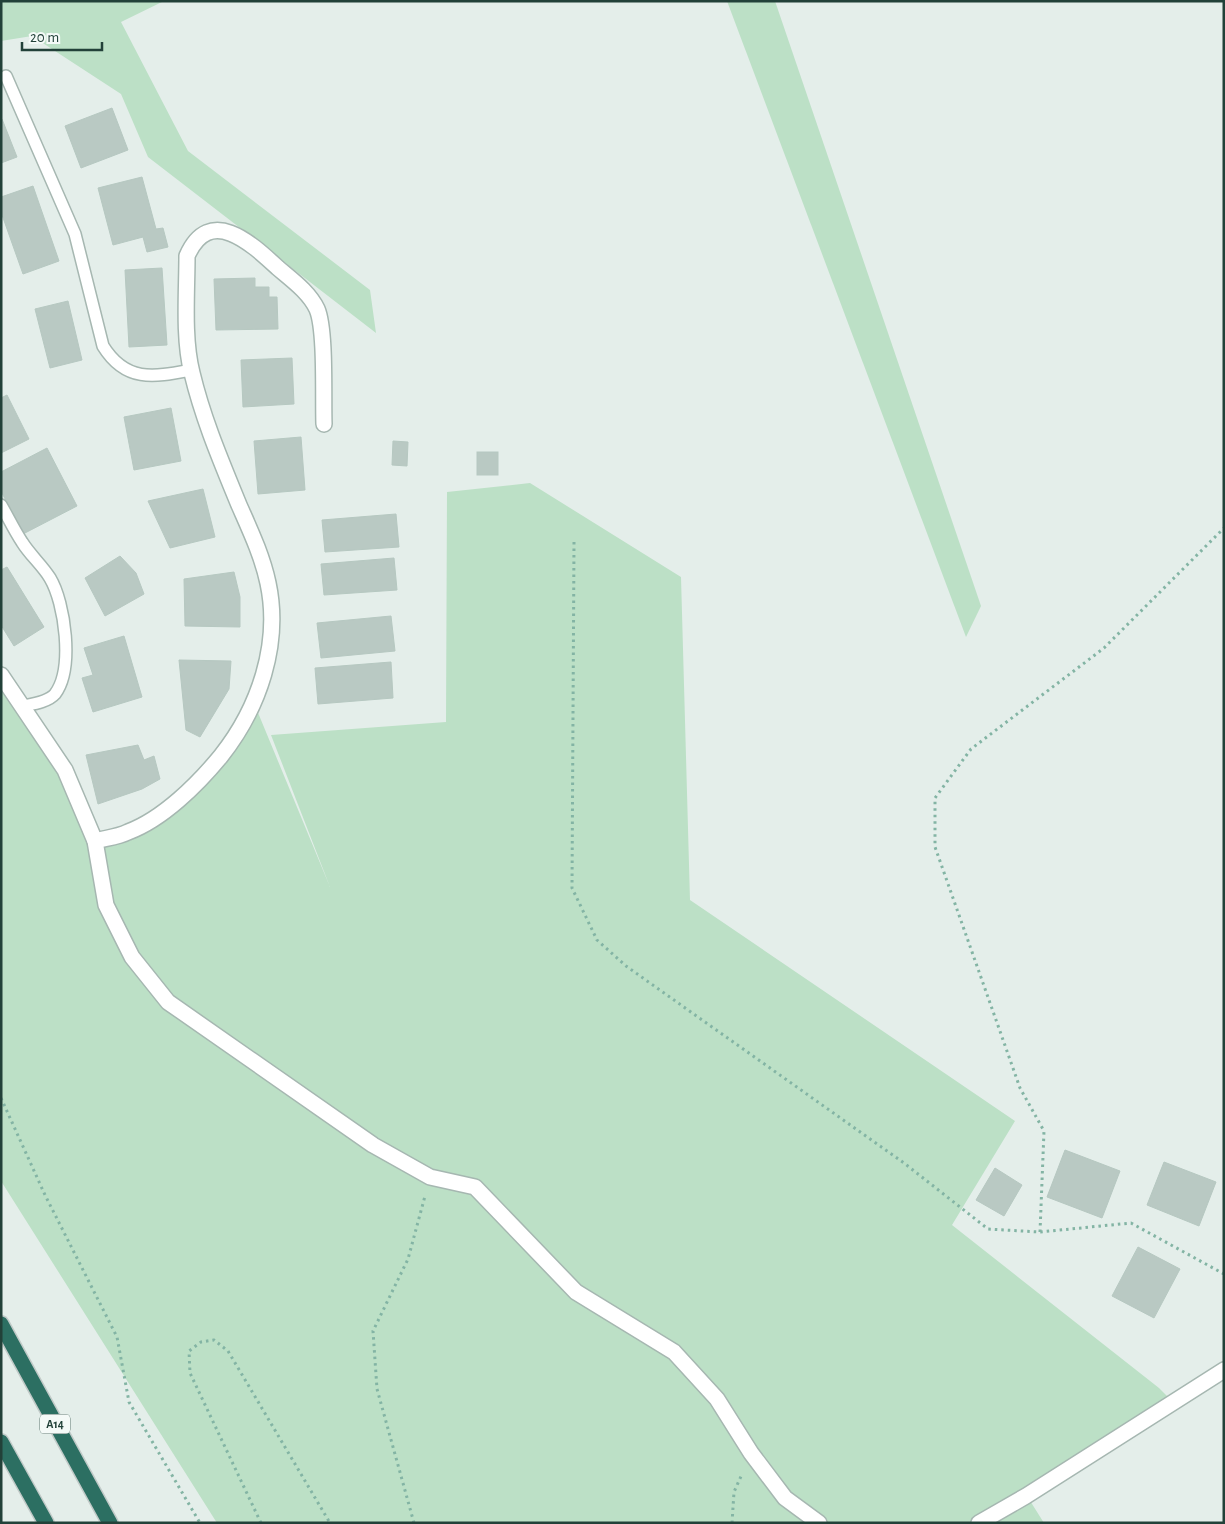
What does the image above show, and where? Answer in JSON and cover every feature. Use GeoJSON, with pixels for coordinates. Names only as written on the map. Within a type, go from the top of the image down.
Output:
{"type":"FeatureCollection","features":[{"type":"Feature","properties":{"kind":"highway","name":"A14"},"geometry":{"type":"LineString","coordinates":[[1,1324],[110,1523]]}},
{"type":"Feature","properties":{"kind":"highway"},"geometry":{"type":"LineString","coordinates":[[1,1442],[46,1523]]}},
{"type":"Feature","properties":{"kind":"street"},"geometry":{"type":"LineString","coordinates":[[95,841],[129,832],[172,806],[203,779],[234,740],[254,703],[265,673],[271,638],[272,612],[262,558],[206,425],[191,370],[188,324],[188,256],[192,246],[202,236],[212,231],[222,230],[250,242],[310,296],[318,310],[321,328],[324,424]]}},
{"type":"Feature","properties":{"kind":"street"},"geometry":{"type":"LineString","coordinates":[[1,675],[65,770],[95,841],[106,904],[132,957],[168,1002],[373,1145],[430,1177],[475,1187],[576,1292],[674,1352],[717,1399],[751,1453],[785,1498],[819,1523]]}},
{"type":"Feature","properties":{"kind":"street"},"geometry":{"type":"LineString","coordinates":[[979,1523],[1026,1496],[1224,1370]]}},
{"type":"Feature","properties":{"kind":"lane"},"geometry":{"type":"LineString","coordinates":[[6,76],[75,234],[103,346],[111,359],[137,375],[157,376],[191,370]]}},
{"type":"Feature","properties":{"kind":"lane"},"geometry":{"type":"LineString","coordinates":[[1,505],[22,542],[50,579],[61,603],[65,630],[62,680],[54,695],[40,702],[23,706]]}},
{"type":"Feature","properties":{"kind":"path"},"geometry":{"type":"LineString","coordinates":[[1040,1232],[1044,1131],[1020,1088],[936,846],[936,798],[971,749],[1104,648],[1224,528]]}},
{"type":"Feature","properties":{"kind":"path"},"geometry":{"type":"LineString","coordinates":[[574,542],[572,888],[596,940],[626,966],[904,1163],[988,1229],[1040,1232],[1131,1223],[1224,1274]]}},
{"type":"Feature","properties":{"kind":"path"},"geometry":{"type":"LineString","coordinates":[[1,1098],[45,1195],[117,1336],[129,1402],[200,1523]]}},
{"type":"Feature","properties":{"kind":"path"},"geometry":{"type":"LineString","coordinates":[[414,1523],[377,1389],[373,1331],[408,1259],[430,1177]]}},
{"type":"Feature","properties":{"kind":"path"},"geometry":{"type":"LineString","coordinates":[[261,1523],[190,1373],[189,1351],[201,1342],[214,1340],[228,1351],[330,1523]]}},
{"type":"Feature","properties":{"kind":"path"},"geometry":{"type":"LineString","coordinates":[[732,1523],[734,1492],[751,1453]]}},
{"type":"Feature","properties":{"kind":"green space"},"geometry":{"type":"Polygon","coordinates":[[[1,1],[164,1],[121,22],[188,151],[370,290],[376,333],[148,157],[121,94],[32,36],[1,41],[1,1]]]}},
{"type":"Feature","properties":{"kind":"green space"},"geometry":{"type":"Polygon","coordinates":[[[727,1],[775,1],[981,606],[966,637],[727,1]]]}},
{"type":"Feature","properties":{"kind":"green space"},"geometry":{"type":"Polygon","coordinates":[[[530,483],[681,577],[690,900],[1015,1121],[952,1225],[1159,1388],[1173,1402],[1027,1496],[1044,1523],[217,1523],[1,1181],[1,675],[23,706],[95,841],[172,806],[254,703],[330,887],[271,735],[446,722],[447,492],[530,483]]]}},
{"type":"Feature","properties":{"kind":"building"},"geometry":{"type":"Polygon","coordinates":[[[112,108],[128,150],[81,168],[65,126],[112,108]]]}},
{"type":"Feature","properties":{"kind":"building"},"geometry":{"type":"Polygon","coordinates":[[[1,120],[17,157],[1,163],[1,120]]]}},
{"type":"Feature","properties":{"kind":"building"},"geometry":{"type":"Polygon","coordinates":[[[142,177],[156,229],[163,228],[168,247],[147,252],[143,237],[113,245],[98,188],[142,177]]]}},
{"type":"Feature","properties":{"kind":"building"},"geometry":{"type":"Polygon","coordinates":[[[33,186],[59,261],[23,274],[1,212],[1,197],[33,186]]]}},
{"type":"Feature","properties":{"kind":"building"},"geometry":{"type":"Polygon","coordinates":[[[162,268],[167,345],[129,347],[125,270],[162,268]]]}},
{"type":"Feature","properties":{"kind":"building"},"geometry":{"type":"Polygon","coordinates":[[[255,278],[255,287],[269,287],[269,297],[277,297],[278,329],[216,330],[214,279],[255,278]]]}},
{"type":"Feature","properties":{"kind":"building"},"geometry":{"type":"Polygon","coordinates":[[[68,301],[82,360],[50,368],[35,309],[68,301]]]}},
{"type":"Feature","properties":{"kind":"building"},"geometry":{"type":"Polygon","coordinates":[[[292,358],[294,404],[243,407],[241,360],[292,358]]]}},
{"type":"Feature","properties":{"kind":"building"},"geometry":{"type":"Polygon","coordinates":[[[7,395],[29,439],[1,453],[1,398],[7,395]]]}},
{"type":"Feature","properties":{"kind":"building"},"geometry":{"type":"Polygon","coordinates":[[[171,408],[181,461],[134,470],[124,417],[171,408]]]}},
{"type":"Feature","properties":{"kind":"building"},"geometry":{"type":"Polygon","coordinates":[[[301,437],[305,490],[258,494],[254,441],[301,437]]]}},
{"type":"Feature","properties":{"kind":"building"},"geometry":{"type":"Polygon","coordinates":[[[393,441],[408,442],[407,466],[392,465],[393,441]]]}},
{"type":"Feature","properties":{"kind":"building"},"geometry":{"type":"Polygon","coordinates":[[[47,448],[77,506],[23,534],[1,491],[1,472],[47,448]]]}},
{"type":"Feature","properties":{"kind":"building"},"geometry":{"type":"Polygon","coordinates":[[[477,452],[498,452],[498,475],[477,475],[477,452]]]}},
{"type":"Feature","properties":{"kind":"building"},"geometry":{"type":"Polygon","coordinates":[[[203,489],[215,537],[170,548],[148,501],[203,489]]]}},
{"type":"Feature","properties":{"kind":"building"},"geometry":{"type":"Polygon","coordinates":[[[396,514],[399,547],[325,552],[322,520],[396,514]]]}},
{"type":"Feature","properties":{"kind":"building"},"geometry":{"type":"Polygon","coordinates":[[[120,556],[136,573],[144,594],[105,616],[85,578],[120,556]]]}},
{"type":"Feature","properties":{"kind":"building"},"geometry":{"type":"Polygon","coordinates":[[[394,558],[397,590],[324,595],[321,564],[394,558]]]}},
{"type":"Feature","properties":{"kind":"building"},"geometry":{"type":"Polygon","coordinates":[[[7,567],[44,627],[14,646],[1,625],[1,570],[7,567]]]}},
{"type":"Feature","properties":{"kind":"building"},"geometry":{"type":"Polygon","coordinates":[[[234,572],[240,597],[240,627],[185,626],[184,579],[234,572]]]}},
{"type":"Feature","properties":{"kind":"building"},"geometry":{"type":"Polygon","coordinates":[[[391,616],[395,651],[321,658],[317,623],[391,616]]]}},
{"type":"Feature","properties":{"kind":"building"},"geometry":{"type":"Polygon","coordinates":[[[124,636],[142,697],[93,712],[82,678],[93,675],[84,648],[124,636]]]}},
{"type":"Feature","properties":{"kind":"building"},"geometry":{"type":"Polygon","coordinates":[[[179,660],[231,661],[229,689],[200,737],[186,730],[179,660]]]}},
{"type":"Feature","properties":{"kind":"building"},"geometry":{"type":"Polygon","coordinates":[[[391,662],[393,698],[318,704],[315,668],[391,662]]]}},
{"type":"Feature","properties":{"kind":"building"},"geometry":{"type":"Polygon","coordinates":[[[138,745],[144,760],[154,756],[160,779],[142,789],[98,804],[86,755],[138,745]]]}},
{"type":"Feature","properties":{"kind":"building"},"geometry":{"type":"Polygon","coordinates":[[[1065,1150],[1120,1171],[1102,1218],[1047,1197],[1065,1150]]]}},
{"type":"Feature","properties":{"kind":"building"},"geometry":{"type":"Polygon","coordinates":[[[1164,1162],[1216,1182],[1199,1226],[1147,1205],[1164,1162]]]}},
{"type":"Feature","properties":{"kind":"building"},"geometry":{"type":"Polygon","coordinates":[[[995,1168],[1022,1185],[1004,1216],[976,1200],[995,1168]]]}},
{"type":"Feature","properties":{"kind":"building"},"geometry":{"type":"Polygon","coordinates":[[[1138,1247],[1180,1269],[1154,1318],[1112,1296],[1138,1247]]]}}]}
